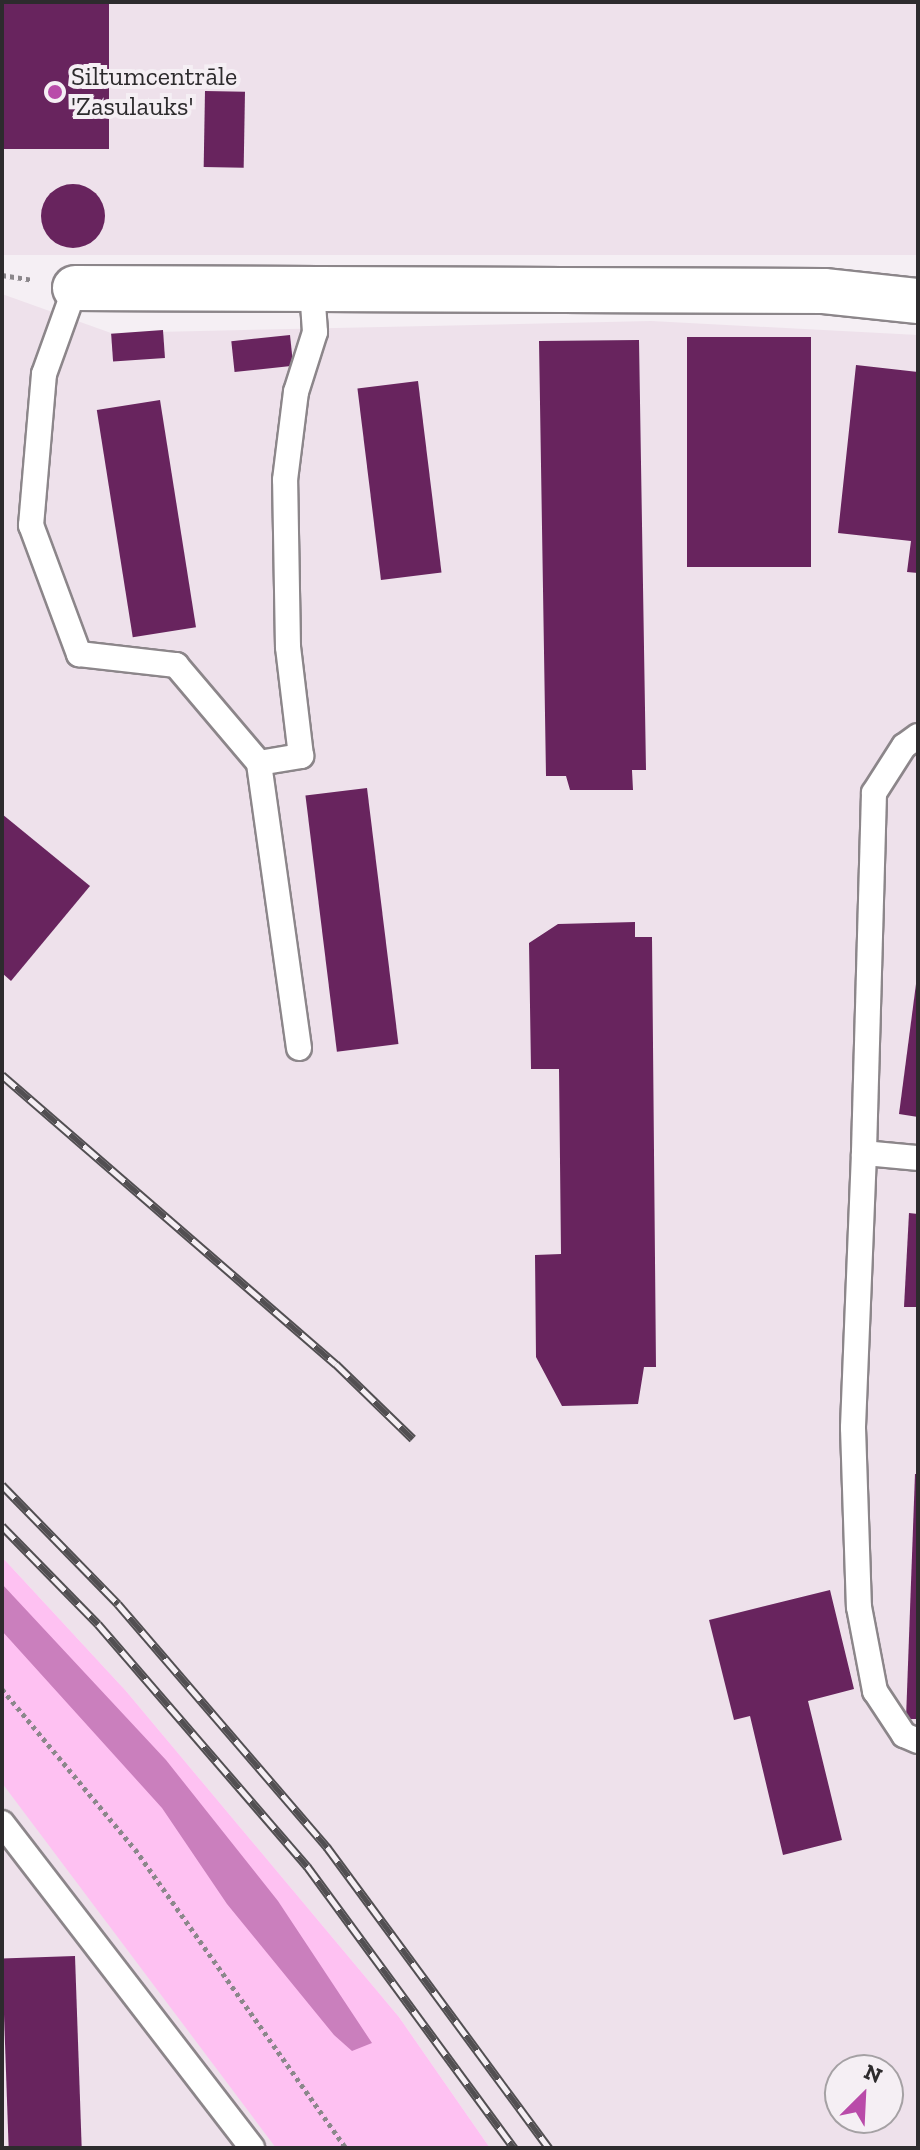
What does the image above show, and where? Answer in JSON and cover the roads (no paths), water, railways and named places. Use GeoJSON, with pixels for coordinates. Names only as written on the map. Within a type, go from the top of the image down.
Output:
{"type":"FeatureCollection","features":[{"type":"Feature","properties":{"kind":"street"},"geometry":{"type":"LineString","coordinates":[[75,288],[824,291],[918,301]]}},
{"type":"Feature","properties":{"kind":"lane"},"geometry":{"type":"LineString","coordinates":[[75,288],[44,374],[31,525],[79,654],[176,665],[259,763],[299,1048]]}},
{"type":"Feature","properties":{"kind":"lane"},"geometry":{"type":"LineString","coordinates":[[259,763],[301,756],[288,647],[285,480],[296,392],[315,332],[312,289]]}},
{"type":"Feature","properties":{"kind":"lane"},"geometry":{"type":"LineString","coordinates":[[918,736],[904,746],[874,793],[853,1428],[859,1607],[875,1691],[904,1735],[918,1741]]}},
{"type":"Feature","properties":{"kind":"lane"},"geometry":{"type":"LineString","coordinates":[[864,1153],[918,1158]]}},
{"type":"Feature","properties":{"kind":"lane"},"geometry":{"type":"LineString","coordinates":[[2,1823],[252,2148]]}},
{"type":"Feature","properties":{"kind":"railway"},"geometry":{"type":"LineString","coordinates":[[2,1075],[336,1364],[413,1439]]}},
{"type":"Feature","properties":{"kind":"railway"},"geometry":{"type":"LineString","coordinates":[[2,1485],[118,1604],[327,1847],[549,2148]]}},
{"type":"Feature","properties":{"kind":"railway"},"geometry":{"type":"LineString","coordinates":[[2,1526],[98,1624],[307,1866],[514,2148]]}},
{"type":"Feature","properties":{"kind":"place","name":"Siltumcentrāle 'Zasulauks'"},"geometry":{"type":"Point","coordinates":[55,92]}}]}
